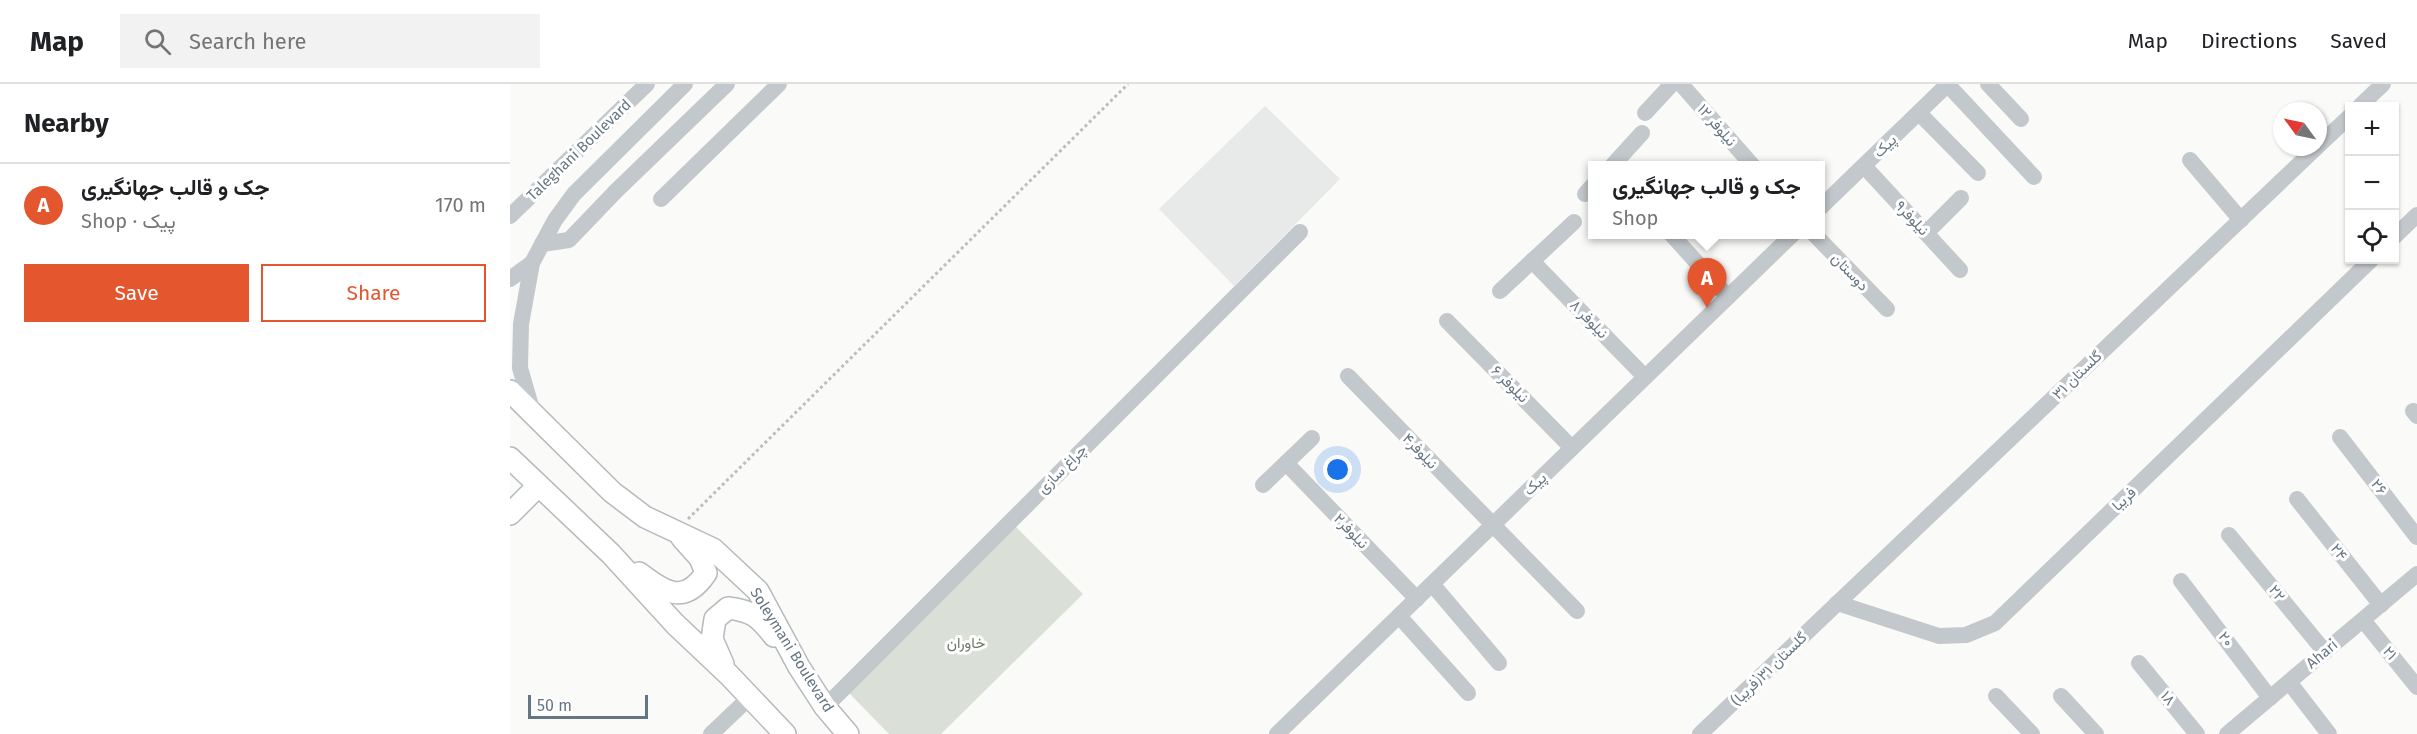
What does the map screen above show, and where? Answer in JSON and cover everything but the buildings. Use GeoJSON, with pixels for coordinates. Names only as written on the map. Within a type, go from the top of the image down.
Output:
{"type":"FeatureCollection","features":[{"type":"Feature","properties":{"kind":"main road","name":"Soleymani Boulevard"},"geometry":{"type":"LineString","coordinates":[[510,391],[612,492],[645,517],[713,549],[758,591],[799,667],[825,707],[848,734]]}},
{"type":"Feature","properties":{"kind":"main road"},"geometry":{"type":"LineString","coordinates":[[510,458],[611,554],[675,624],[729,675],[785,734]]}},
{"type":"Feature","properties":{"kind":"main road"},"geometry":{"type":"LineString","coordinates":[[510,514],[538,486]]}},
{"type":"Feature","properties":{"kind":"main road"},"geometry":{"type":"LineString","coordinates":[[611,554],[658,586],[678,594],[696,587],[706,573],[700,558],[676,531]]}},
{"type":"Feature","properties":{"kind":"main road"},"geometry":{"type":"LineString","coordinates":[[729,675],[712,639],[715,619],[728,608],[744,610],[759,617],[799,667]]}},
{"type":"Feature","properties":{"kind":"street","name":"Taleghani Boulevard"},"geometry":{"type":"LineString","coordinates":[[510,216],[647,84]]}},
{"type":"Feature","properties":{"kind":"street","name":"Taleghani Boulevard"},"geometry":{"type":"LineString","coordinates":[[533,414],[520,368],[521,324],[532,263],[555,220],[574,194],[685,84]]}},
{"type":"Feature","properties":{"kind":"street"},"geometry":{"type":"LineString","coordinates":[[542,244],[569,240],[727,84]]}},
{"type":"Feature","properties":{"kind":"street"},"geometry":{"type":"LineString","coordinates":[[661,198],[779,84]]}},
{"type":"Feature","properties":{"kind":"street"},"geometry":{"type":"LineString","coordinates":[[1645,112],[1672,84]]}},
{"type":"Feature","properties":{"kind":"street","name":"نیلوفر ۱۲"},"geometry":{"type":"LineString","coordinates":[[1681,84],[1749,161]]}},
{"type":"Feature","properties":{"kind":"street"},"geometry":{"type":"LineString","coordinates":[[1948,84],[2034,177]]}},
{"type":"Feature","properties":{"kind":"street","name":"پیک"},"geometry":{"type":"LineString","coordinates":[[1825,203],[1948,84]]}},
{"type":"Feature","properties":{"kind":"street"},"geometry":{"type":"LineString","coordinates":[[1988,84],[2021,119]]}},
{"type":"Feature","properties":{"kind":"street"},"geometry":{"type":"LineString","coordinates":[[2364,102],[2383,84]]}},
{"type":"Feature","properties":{"kind":"street"},"geometry":{"type":"LineString","coordinates":[[1919,113],[1978,173]]}},
{"type":"Feature","properties":{"kind":"street","name":"گلستان ۳۱"},"geometry":{"type":"LineString","coordinates":[[2327,137],[2345,120]]}},
{"type":"Feature","properties":{"kind":"street"},"geometry":{"type":"LineString","coordinates":[[642,126],[674,135]]}},
{"type":"Feature","properties":{"kind":"street"},"geometry":{"type":"LineString","coordinates":[[1616,161],[1642,133]]}},
{"type":"Feature","properties":{"kind":"street","name":"گلستان ۳۱"},"geometry":{"type":"LineString","coordinates":[[1838,603],[2307,156]]}},
{"type":"Feature","properties":{"kind":"street"},"geometry":{"type":"LineString","coordinates":[[2190,160],[2241,220]]}},
{"type":"Feature","properties":{"kind":"street","name":"نیلوفر۹"},"geometry":{"type":"LineString","coordinates":[[1864,166],[1960,270]]}},
{"type":"Feature","properties":{"kind":"street"},"geometry":{"type":"LineString","coordinates":[[1926,233],[1961,198]]}},
{"type":"Feature","properties":{"kind":"street"},"geometry":{"type":"LineString","coordinates":[[2399,232],[2417,215]]}},
{"type":"Feature","properties":{"kind":"street"},"geometry":{"type":"LineString","coordinates":[[1500,291],[1574,222]]}},
{"type":"Feature","properties":{"kind":"street","name":"چراغ سازی"},"geometry":{"type":"LineString","coordinates":[[825,707],[1300,232]]}},
{"type":"Feature","properties":{"kind":"street"},"geometry":{"type":"LineString","coordinates":[[1676,239],[1728,297]]}},
{"type":"Feature","properties":{"kind":"street","name":"پیک"},"geometry":{"type":"LineString","coordinates":[[1277,734],[1788,239]]}},
{"type":"Feature","properties":{"kind":"street","name":"دوستان"},"geometry":{"type":"LineString","coordinates":[[1819,239],[1887,309]]}},
{"type":"Feature","properties":{"kind":"street","name":"نیلوفر ۸"},"geometry":{"type":"LineString","coordinates":[[1532,261],[1646,377]]}},
{"type":"Feature","properties":{"kind":"street"},"geometry":{"type":"LineString","coordinates":[[510,279],[532,263]]}},
{"type":"Feature","properties":{"kind":"street","name":"فریبا"},"geometry":{"type":"LineString","coordinates":[[1838,603],[1939,636],[1966,635],[1995,623],[2367,264]]}},
{"type":"Feature","properties":{"kind":"street","name":"نیلوفر ۶"},"geometry":{"type":"LineString","coordinates":[[1447,321],[1572,448]]}},
{"type":"Feature","properties":{"kind":"street","name":"نیلوفر۴"},"geometry":{"type":"LineString","coordinates":[[1348,376],[1577,611]]}},
{"type":"Feature","properties":{"kind":"street","name":"۲۶"},"geometry":{"type":"LineString","coordinates":[[2340,437],[2417,537]]}},
{"type":"Feature","properties":{"kind":"street"},"geometry":{"type":"LineString","coordinates":[[1263,485],[1312,438]]}},
{"type":"Feature","properties":{"kind":"street","name":"نیلوفر۲"},"geometry":{"type":"LineString","coordinates":[[1286,463],[1417,599]]}},
{"type":"Feature","properties":{"kind":"street","name":"۲۴"},"geometry":{"type":"LineString","coordinates":[[2298,499],[2381,605]]}},
{"type":"Feature","properties":{"kind":"street","name":"۲۲"},"geometry":{"type":"LineString","coordinates":[[2229,534],[2325,652]]}},
{"type":"Feature","properties":{"kind":"street","name":"Ahari"},"geometry":{"type":"LineString","coordinates":[[2227,734],[2417,574]]}},
{"type":"Feature","properties":{"kind":"street","name":"۲۰"},"geometry":{"type":"LineString","coordinates":[[2181,581],[2270,698]]}},
{"type":"Feature","properties":{"kind":"street"},"geometry":{"type":"LineString","coordinates":[[1432,584],[1499,663]]}},
{"type":"Feature","properties":{"kind":"street","name":"گلستان ۳۱(فریبا)"},"geometry":{"type":"LineString","coordinates":[[1700,734],[1838,603]]}},
{"type":"Feature","properties":{"kind":"street"},"geometry":{"type":"LineString","coordinates":[[1399,616],[1468,693]]}},
{"type":"Feature","properties":{"kind":"street","name":"۲۱"},"geometry":{"type":"LineString","coordinates":[[2363,620],[2417,687]]}},
{"type":"Feature","properties":{"kind":"street","name":"۱۸"},"geometry":{"type":"LineString","coordinates":[[2139,663],[2197,734]]}},
{"type":"Feature","properties":{"kind":"street"},"geometry":{"type":"LineString","coordinates":[[2289,682],[2329,734]]}},
{"type":"Feature","properties":{"kind":"street"},"geometry":{"type":"LineString","coordinates":[[1996,696],[2032,734]]}},
{"type":"Feature","properties":{"kind":"street"},"geometry":{"type":"LineString","coordinates":[[2061,696],[2096,734]]}},
{"type":"Feature","properties":{"kind":"street"},"geometry":{"type":"LineString","coordinates":[[711,734],[750,697]]}},
{"type":"Feature","properties":{"kind":"path"},"geometry":{"type":"LineString","coordinates":[[676,531],[1128,84]]}},
{"type":"Feature","properties":{"kind":"shaded area"},"geometry":{"type":"Polygon","coordinates":[[[1265,106],[1340,179],[1234,286],[1159,209],[1265,106]]]}},
{"type":"Feature","properties":{"kind":"green space","name":"خاوران"},"geometry":{"type":"Polygon","coordinates":[[[1016,527],[1083,594],[941,734],[889,734],[849,693],[1016,527]]]}},
{"type":"Feature","properties":{"kind":"place","name":"جک و قالب جهانگیری"},"geometry":{"type":"Point","coordinates":[1707,308]}}]}
